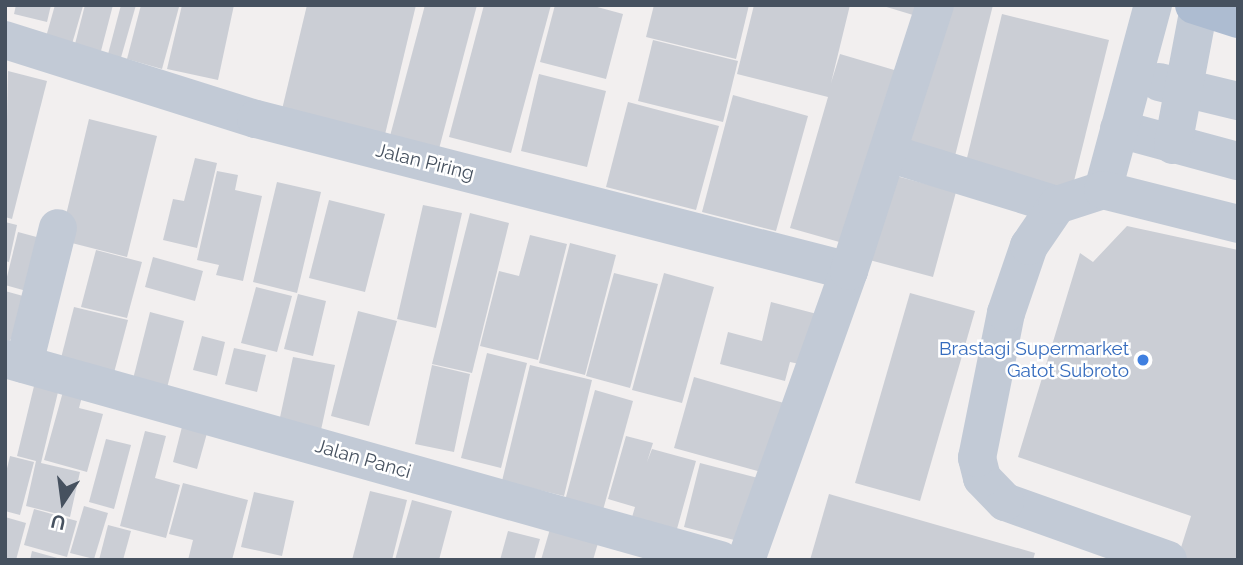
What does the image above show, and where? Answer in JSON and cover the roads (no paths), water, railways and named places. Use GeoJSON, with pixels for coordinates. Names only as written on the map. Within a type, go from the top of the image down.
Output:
{"type":"FeatureCollection","features":[{"type":"Feature","properties":{"kind":"main road"},"geometry":{"type":"LineString","coordinates":[[1196,6],[1238,19]]}},
{"type":"Feature","properties":{"kind":"street"},"geometry":{"type":"LineString","coordinates":[[746,560],[849,271],[935,5]]}},
{"type":"Feature","properties":{"kind":"street"},"geometry":{"type":"LineString","coordinates":[[1102,190],[1153,5]]}},
{"type":"Feature","properties":{"kind":"street"},"geometry":{"type":"LineString","coordinates":[[1173,145],[1196,6]]}},
{"type":"Feature","properties":{"kind":"street","name":"Jalan Piring"},"geometry":{"type":"LineString","coordinates":[[5,40],[256,119],[849,271]]}},
{"type":"Feature","properties":{"kind":"street"},"geometry":{"type":"LineString","coordinates":[[1133,76],[1238,101]]}},
{"type":"Feature","properties":{"kind":"street"},"geometry":{"type":"LineString","coordinates":[[1119,130],[1238,161]]}},
{"type":"Feature","properties":{"kind":"street"},"geometry":{"type":"LineString","coordinates":[[888,153],[1057,205],[1102,190],[1238,224]]}},
{"type":"Feature","properties":{"kind":"street"},"geometry":{"type":"LineString","coordinates":[[1057,205],[1029,246],[1006,313],[978,458],[982,478],[1004,502],[1168,560]]}},
{"type":"Feature","properties":{"kind":"street"},"geometry":{"type":"LineString","coordinates":[[14,362],[58,228]]}},
{"type":"Feature","properties":{"kind":"street","name":"Jalan Panci"},"geometry":{"type":"LineString","coordinates":[[14,362],[720,560]]}},
{"type":"Feature","properties":{"kind":"place","name":"Brastagi Supermarket Gatot Subroto"},"geometry":{"type":"Point","coordinates":[1143,360]}}]}
